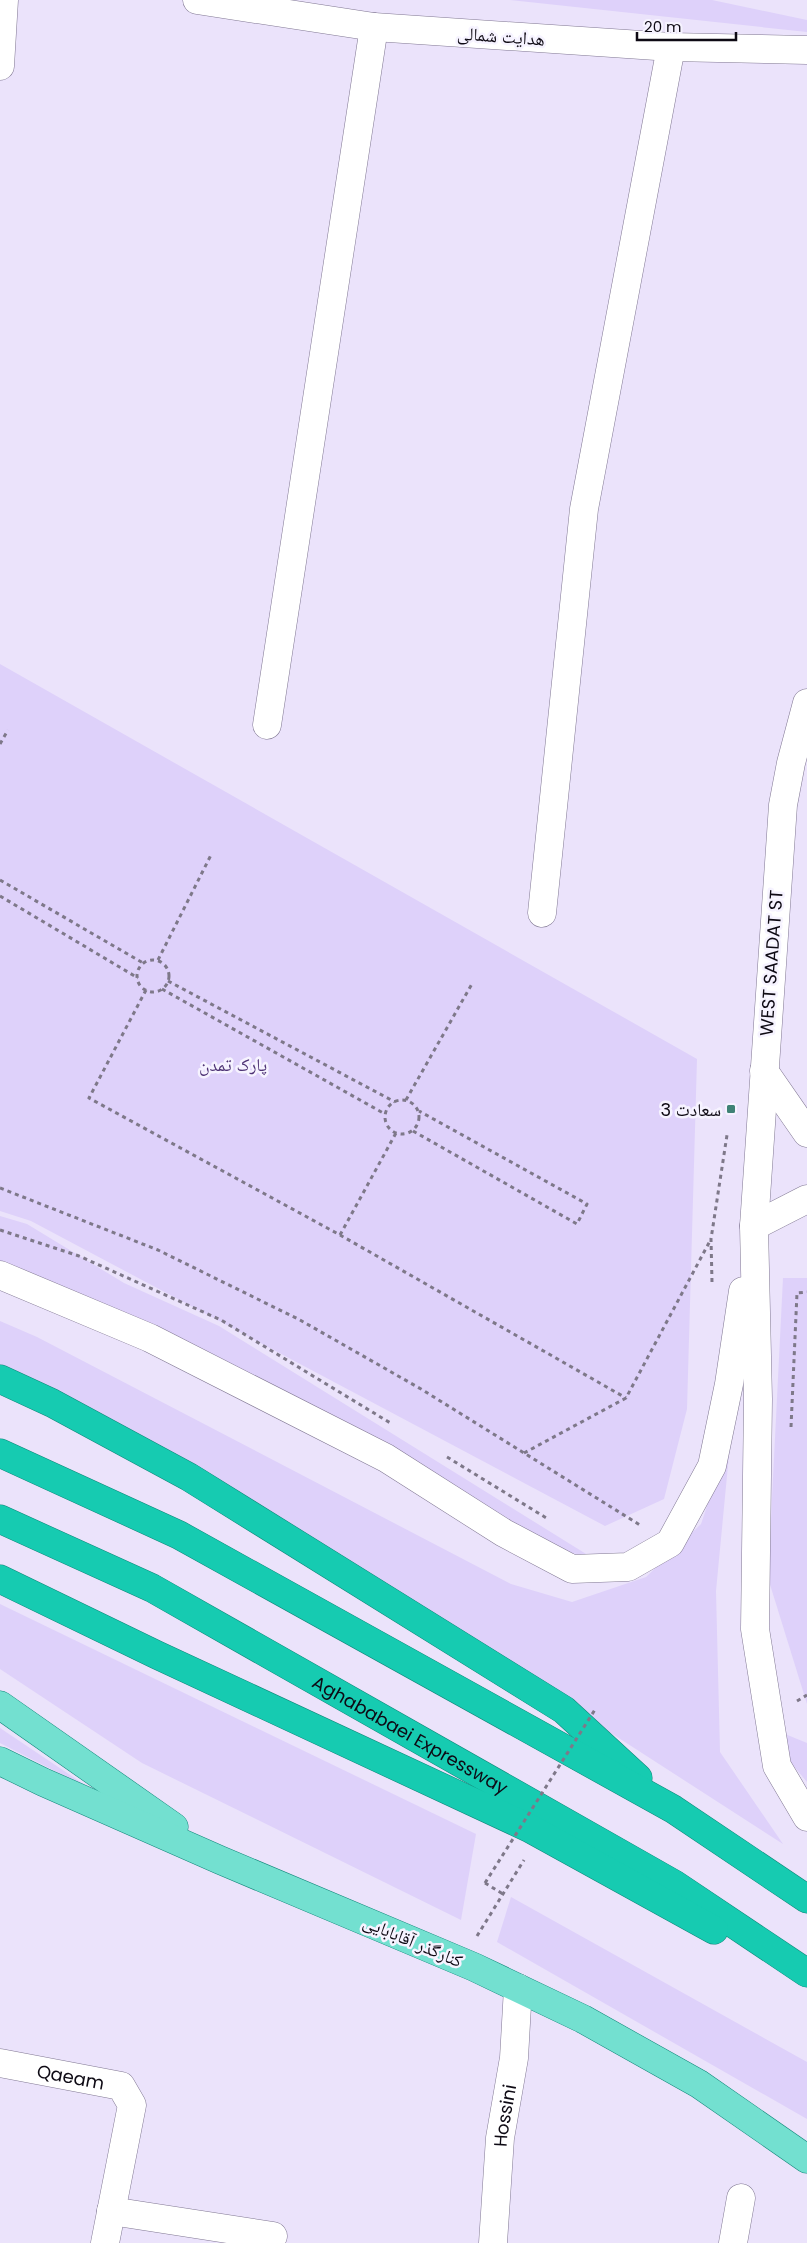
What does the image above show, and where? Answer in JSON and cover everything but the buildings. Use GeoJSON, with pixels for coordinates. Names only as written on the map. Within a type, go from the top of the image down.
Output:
{"type":"FeatureCollection","features":[{"type":"Feature","properties":{"kind":"highway"},"geometry":{"type":"LineString","coordinates":[[0,1379],[52,1403],[188,1477],[564,1710],[673,1809]]}},
{"type":"Feature","properties":{"kind":"highway"},"geometry":{"type":"LineString","coordinates":[[0,1453],[179,1535],[673,1809],[807,1899]]}},
{"type":"Feature","properties":{"kind":"highway","name":"Aghababaei Expressway"},"geometry":{"type":"LineString","coordinates":[[0,1519],[152,1588],[674,1884],[807,1973]]}},
{"type":"Feature","properties":{"kind":"highway"},"geometry":{"type":"LineString","coordinates":[[0,1579],[148,1651],[541,1834],[807,1982]]}},
{"type":"Feature","properties":{"kind":"main road"},"geometry":{"type":"LineString","coordinates":[[0,1705],[220,1860]]}},
{"type":"Feature","properties":{"kind":"main road","name":"کنارگذر آقابابایی"},"geometry":{"type":"LineString","coordinates":[[0,1761],[220,1860],[462,1962],[583,2019],[699,2084],[807,2159]]}},
{"type":"Feature","properties":{"kind":"street"},"geometry":{"type":"LineString","coordinates":[[0,66],[4,0]]}},
{"type":"Feature","properties":{"kind":"street","name":"هدایت شمالی"},"geometry":{"type":"LineString","coordinates":[[197,0],[260,5],[364,26],[671,47],[807,50]]}},
{"type":"Feature","properties":{"kind":"street"},"geometry":{"type":"LineString","coordinates":[[267,725],[364,26],[341,8],[340,0]]}},
{"type":"Feature","properties":{"kind":"street"},"geometry":{"type":"LineString","coordinates":[[542,914],[584,508],[671,47]]}},
{"type":"Feature","properties":{"kind":"street","name":"WEST SAADAT ST"},"geometry":{"type":"LineString","coordinates":[[754,1226],[783,805],[799,765],[807,703]]}},
{"type":"Feature","properties":{"kind":"street"},"geometry":{"type":"LineString","coordinates":[[764,1071],[807,1134]]}},
{"type":"Feature","properties":{"kind":"street"},"geometry":{"type":"LineString","coordinates":[[754,1226],[807,1199]]}},
{"type":"Feature","properties":{"kind":"street"},"geometry":{"type":"LineString","coordinates":[[0,1275],[150,1338],[386,1458],[504,1533],[572,1569],[628,1567],[670,1543],[712,1466],[729,1384],[754,1226]]}},
{"type":"Feature","properties":{"kind":"street"},"geometry":{"type":"LineString","coordinates":[[754,1226],[758,1399],[755,1629],[777,1766],[807,1817]]}},
{"type":"Feature","properties":{"kind":"street","name":"Hossini"},"geometry":{"type":"LineString","coordinates":[[493,2243],[500,2138],[514,2058],[518,1988]]}},
{"type":"Feature","properties":{"kind":"street","name":"Qaeam"},"geometry":{"type":"LineString","coordinates":[[0,2062],[121,2086],[132,2105],[111,2211]]}},
{"type":"Feature","properties":{"kind":"street"},"geometry":{"type":"LineString","coordinates":[[733,2243],[741,2198]]}},
{"type":"Feature","properties":{"kind":"street"},"geometry":{"type":"LineString","coordinates":[[105,2243],[111,2211],[272,2236]]}},
{"type":"Feature","properties":{"kind":"path"},"geometry":{"type":"LineString","coordinates":[[0,744],[8,730]]}},
{"type":"Feature","properties":{"kind":"path"},"geometry":{"type":"LineString","coordinates":[[158,960],[211,855]]}},
{"type":"Feature","properties":{"kind":"path"},"geometry":{"type":"LineString","coordinates":[[0,880],[143,964]]}},
{"type":"Feature","properties":{"kind":"path"},"geometry":{"type":"LineString","coordinates":[[0,896],[138,978]]}},
{"type":"Feature","properties":{"kind":"path"},"geometry":{"type":"LineString","coordinates":[[158,960],[167,966],[170,976],[168,981],[157,992],[146,990],[139,983],[138,973],[143,964],[148,961],[158,960]]}},
{"type":"Feature","properties":{"kind":"path"},"geometry":{"type":"LineString","coordinates":[[168,981],[394,1102]]}},
{"type":"Feature","properties":{"kind":"path"},"geometry":{"type":"LineString","coordinates":[[406,1100],[473,982]]}},
{"type":"Feature","properties":{"kind":"path"},"geometry":{"type":"LineString","coordinates":[[162,989],[385,1114]]}},
{"type":"Feature","properties":{"kind":"path"},"geometry":{"type":"LineString","coordinates":[[146,990],[88,1098],[340,1235],[626,1398]]}},
{"type":"Feature","properties":{"kind":"path"},"geometry":{"type":"LineString","coordinates":[[413,1131],[577,1224],[587,1204],[418,1111],[411,1102],[406,1100],[394,1102],[390,1105],[385,1114],[387,1126],[396,1133],[402,1134],[413,1131],[419,1122],[418,1111]]}},
{"type":"Feature","properties":{"kind":"path"},"geometry":{"type":"LineString","coordinates":[[712,1285],[711,1239],[728,1128]]}},
{"type":"Feature","properties":{"kind":"path"},"geometry":{"type":"LineString","coordinates":[[340,1235],[396,1133]]}},
{"type":"Feature","properties":{"kind":"path"},"geometry":{"type":"LineString","coordinates":[[0,1188],[158,1250],[291,1316],[421,1389],[670,1543]]}},
{"type":"Feature","properties":{"kind":"path"},"geometry":{"type":"LineString","coordinates":[[0,1230],[80,1256],[221,1320],[397,1427]]}},
{"type":"Feature","properties":{"kind":"path"},"geometry":{"type":"LineString","coordinates":[[524,1453],[626,1398],[711,1239]]}},
{"type":"Feature","properties":{"kind":"path"},"geometry":{"type":"LineString","coordinates":[[797,1293],[807,1292]]}},
{"type":"Feature","properties":{"kind":"path"},"geometry":{"type":"LineString","coordinates":[[439,1452],[556,1523]]}},
{"type":"Feature","properties":{"kind":"path"},"geometry":{"type":"LineString","coordinates":[[503,1894],[485,1883],[596,1708]]}},
{"type":"Feature","properties":{"kind":"path"},"geometry":{"type":"LineString","coordinates":[[462,1962],[541,1834]]}},
{"type":"Feature","properties":{"kind":"green space"},"geometry":{"type":"Polygon","coordinates":[[[510,0],[712,0],[807,20],[807,32],[510,0]]]}},
{"type":"Feature","properties":{"kind":"green space","name":"پارک تمدن"},"geometry":{"type":"Polygon","coordinates":[[[0,664],[697,1059],[687,1409],[664,1499],[605,1526],[31,1221],[0,1211],[0,664]]]}},
{"type":"Feature","properties":{"kind":"green space"},"geometry":{"type":"Polygon","coordinates":[[[0,1216],[27,1224],[124,1283],[219,1326],[591,1557],[540,1546],[0,1268],[0,1216]]]}},
{"type":"Feature","properties":{"kind":"green space"},"geometry":{"type":"Polygon","coordinates":[[[783,1278],[807,1278],[807,1704],[768,1578],[783,1278]]]}},
{"type":"Feature","properties":{"kind":"green space"},"geometry":{"type":"Polygon","coordinates":[[[0,1321],[37,1337],[511,1584],[572,1602],[646,1577],[701,1524],[731,1434],[716,1591],[720,1752],[783,1844],[352,1566],[0,1369],[0,1321]]]}},
{"type":"Feature","properties":{"kind":"green space"},"geometry":{"type":"Polygon","coordinates":[[[0,1604],[476,1834],[461,1920],[142,1763],[0,1669],[0,1604]]]}},
{"type":"Feature","properties":{"kind":"green space"},"geometry":{"type":"Polygon","coordinates":[[[0,1728],[94,1791],[0,1743],[0,1728]]]}},
{"type":"Feature","properties":{"kind":"green space"},"geometry":{"type":"Polygon","coordinates":[[[785,1734],[807,1743],[807,1782],[787,1758],[785,1734]]]}},
{"type":"Feature","properties":{"kind":"green space"},"geometry":{"type":"Polygon","coordinates":[[[511,1897],[807,2062],[807,2119],[497,1942],[511,1897]]]}},
{"type":"Feature","properties":{"kind":"place","name":"سعادت 3"},"geometry":{"type":"Point","coordinates":[731,1109]}}]}
